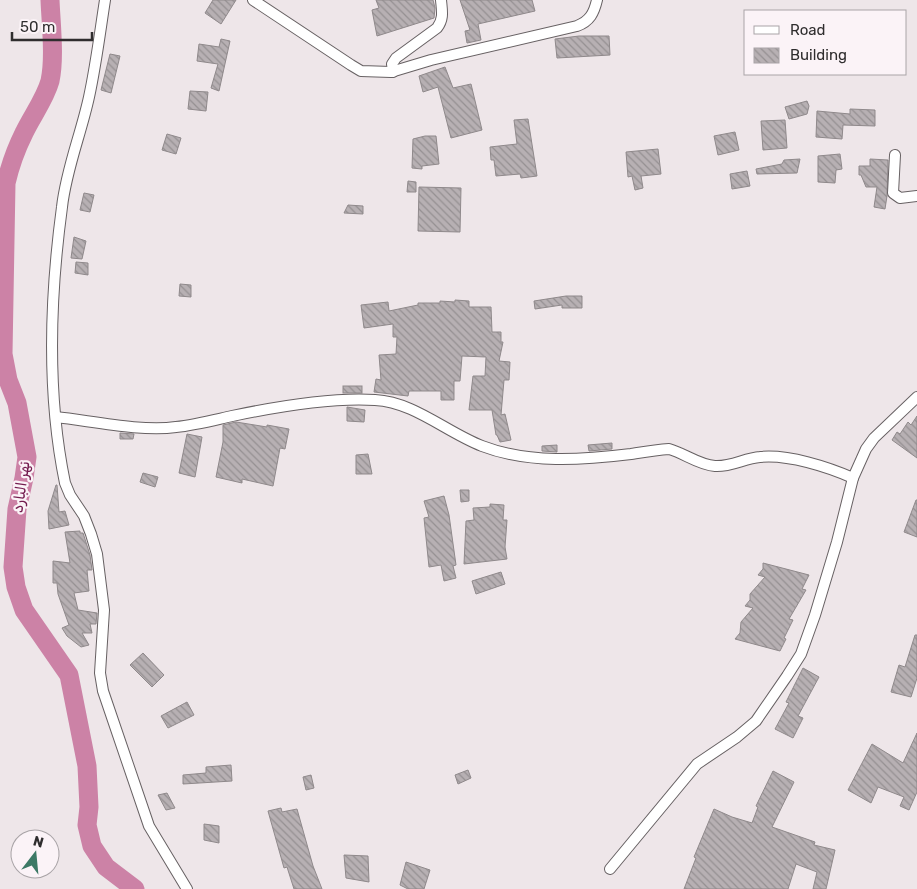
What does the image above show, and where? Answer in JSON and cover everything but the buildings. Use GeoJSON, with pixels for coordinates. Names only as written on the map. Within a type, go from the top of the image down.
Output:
{"type":"FeatureCollection","features":[{"type":"Feature","properties":{"kind":"street"},"geometry":{"type":"LineString","coordinates":[[105,0],[89,96],[62,207],[55,288],[52,356],[56,417],[65,483],[70,495],[84,516],[97,554],[104,610],[100,673],[103,691],[149,826],[186,889]]}},
{"type":"Feature","properties":{"kind":"street"},"geometry":{"type":"LineString","coordinates":[[253,0],[361,70],[373,72],[393,72],[431,60],[586,23],[598,0]]}},
{"type":"Feature","properties":{"kind":"street"},"geometry":{"type":"LineString","coordinates":[[393,72],[392,64],[396,58],[441,23],[441,0]]}},
{"type":"Feature","properties":{"kind":"street"},"geometry":{"type":"LineString","coordinates":[[895,155],[893,193],[900,198],[917,196]]}},
{"type":"Feature","properties":{"kind":"street"},"geometry":{"type":"LineString","coordinates":[[610,870],[697,764],[737,737],[756,721],[787,676],[801,654],[815,615],[837,542],[853,478],[866,449],[874,438],[917,397]]}},
{"type":"Feature","properties":{"kind":"street"},"geometry":{"type":"LineString","coordinates":[[56,417],[140,427],[177,427],[285,407],[347,400],[376,400],[397,403],[482,446],[529,457],[580,459],[669,449],[714,466],[727,466],[759,457],[771,456],[795,460],[853,478]]}},
{"type":"Feature","properties":{"kind":"waterway","name":"نهر البارد"},"geometry":{"type":"LineString","coordinates":[[50,0],[52,52],[50,81],[18,145],[6,183],[3,354],[8,380],[17,403],[27,457],[17,509],[13,567],[16,587],[24,610],[69,675],[87,766],[89,807],[87,825],[92,846],[106,867],[135,889]]}}]}
